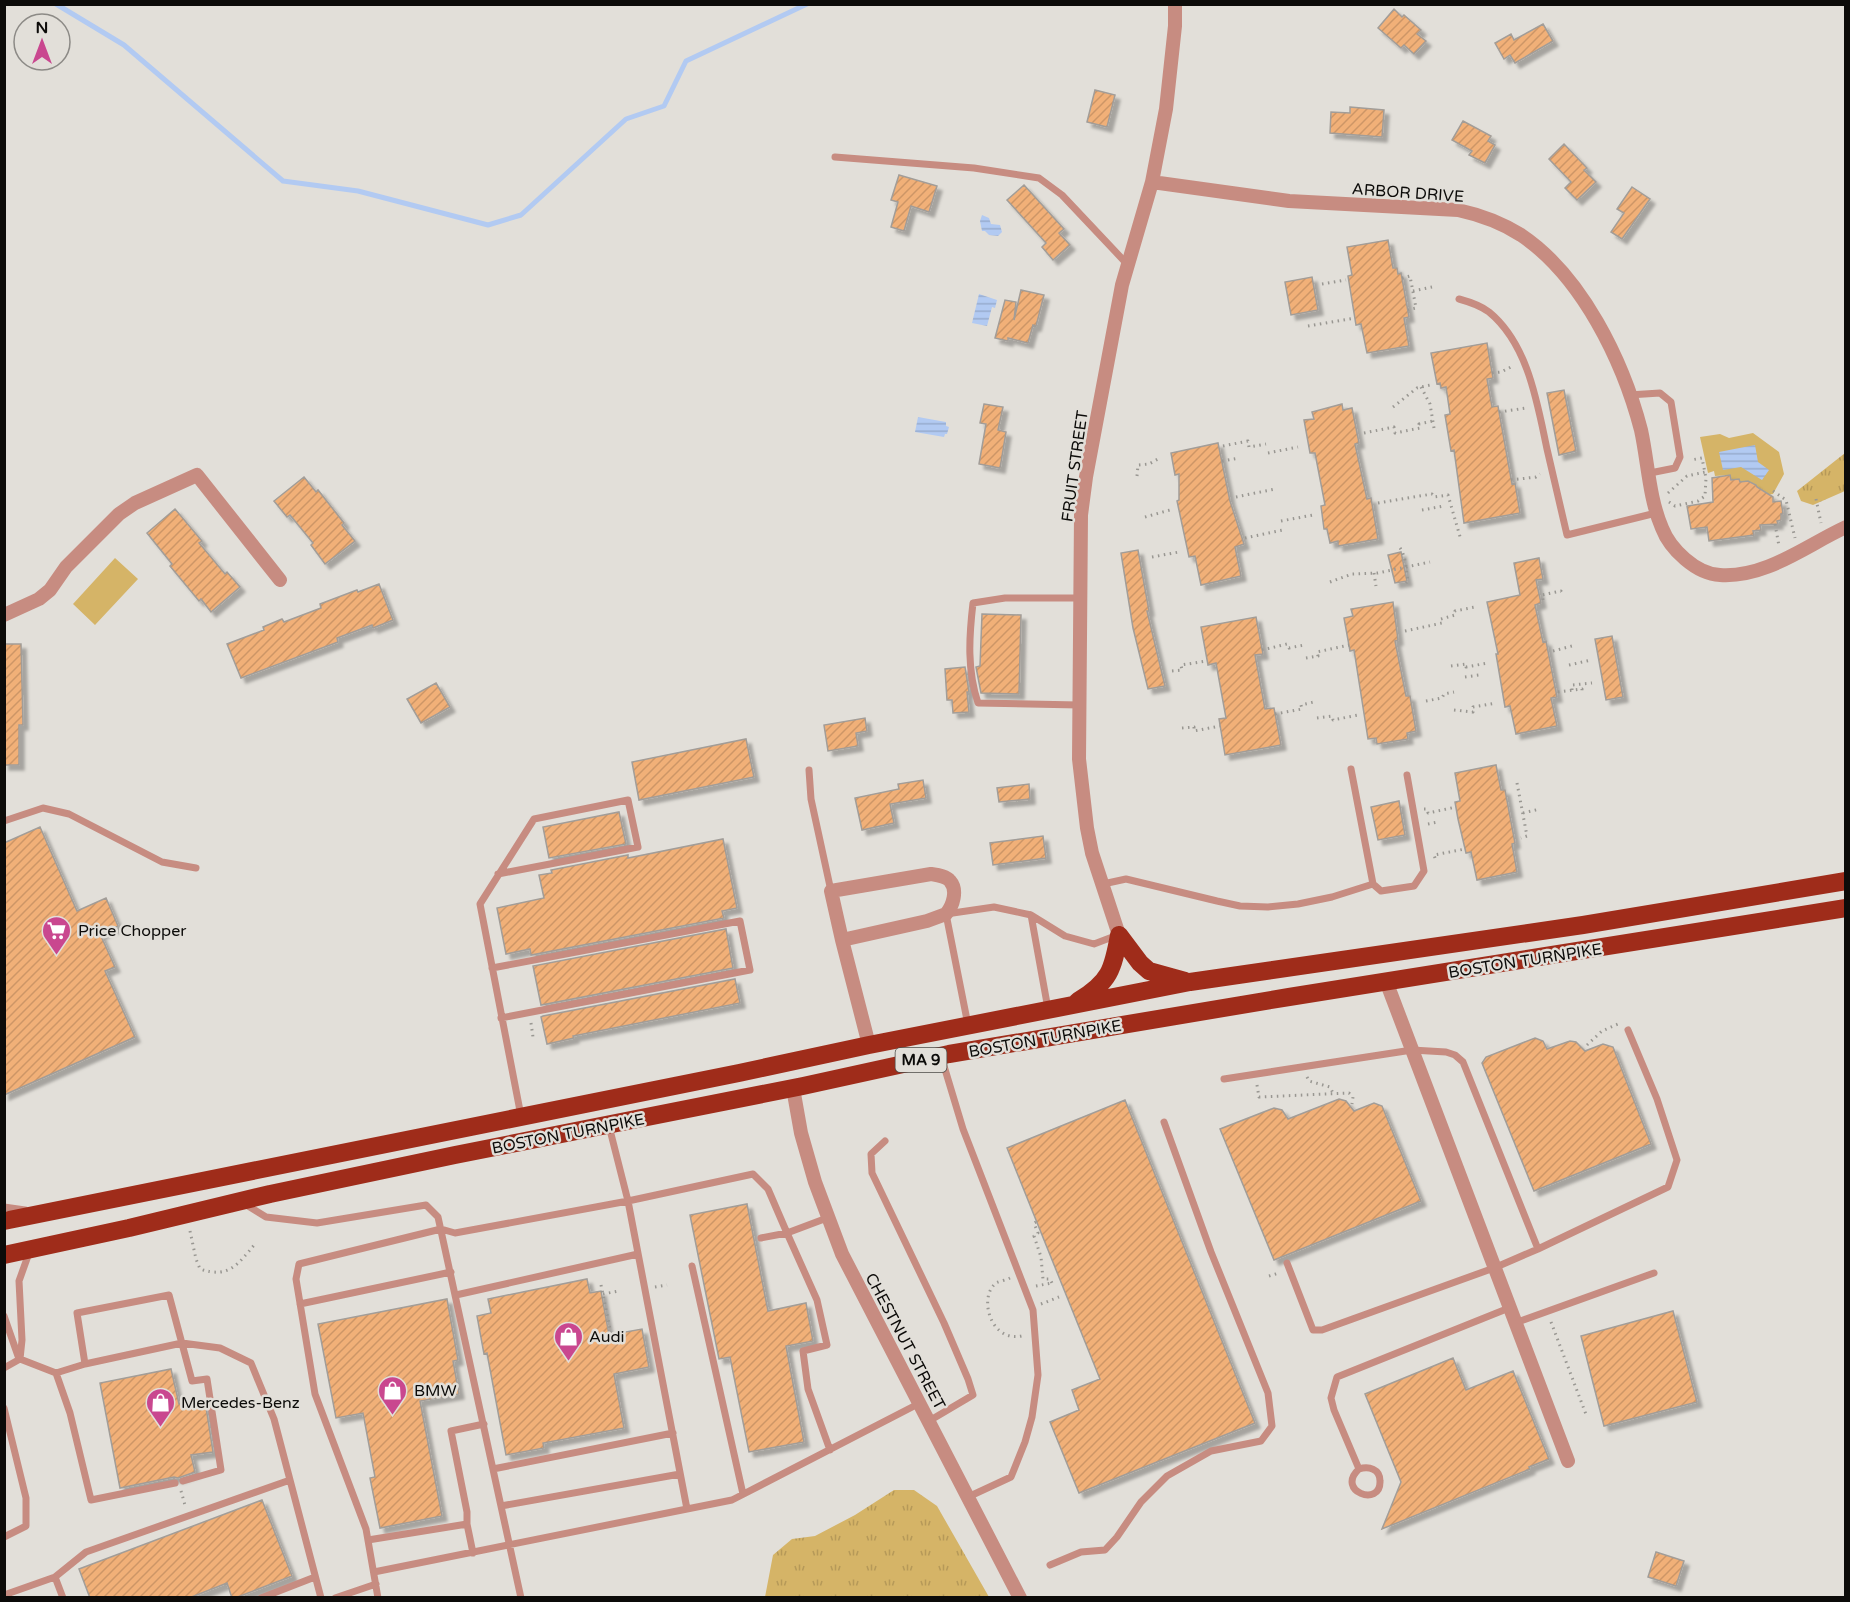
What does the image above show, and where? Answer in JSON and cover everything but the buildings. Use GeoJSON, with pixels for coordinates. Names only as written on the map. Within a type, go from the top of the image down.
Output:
{"type":"FeatureCollection","features":[{"type":"Feature","properties":{"kind":"highway","name":"BOSTON TURNPIKE"},"geometry":{"type":"LineString","coordinates":[[4,1221],[1190,982],[1582,925],[1845,881]]}},
{"type":"Feature","properties":{"kind":"highway","name":"BOSTON TURNPIKE"},"geometry":{"type":"LineString","coordinates":[[4,1255],[420,1162],[793,1089],[941,1056],[1386,981],[1845,908]]}},
{"type":"Feature","properties":{"kind":"highway"},"geometry":{"type":"LineString","coordinates":[[1119,935],[1149,971],[1190,982]]}},
{"type":"Feature","properties":{"kind":"highway"},"geometry":{"type":"LineString","coordinates":[[1071,1005],[1087,996],[1106,979],[1114,966],[1119,935]]}},
{"type":"Feature","properties":{"kind":"street","name":"FRUIT STREET"},"geometry":{"type":"LineString","coordinates":[[1119,935],[1087,828],[1079,759],[1081,515],[1122,285],[1152,182],[1166,109],[1175,26],[1175,4]]}},
{"type":"Feature","properties":{"kind":"street","name":"ARBOR DRIVE"},"geometry":{"type":"LineString","coordinates":[[1152,182],[1288,201],[1458,210],[1486,217],[1522,236],[1550,260],[1585,302],[1602,332],[1638,419],[1656,513],[1662,531],[1672,545],[1701,570],[1717,575],[1743,575],[1781,562],[1845,527]]}},
{"type":"Feature","properties":{"kind":"street"},"geometry":{"type":"LineString","coordinates":[[4,615],[39,599],[50,590],[66,567],[127,508],[197,475],[280,580]]}},
{"type":"Feature","properties":{"kind":"street"},"geometry":{"type":"LineString","coordinates":[[842,940],[927,921],[946,914],[951,909],[954,890],[951,881],[931,874],[831,891],[842,940],[869,1045]]}},
{"type":"Feature","properties":{"kind":"street"},"geometry":{"type":"LineString","coordinates":[[1386,981],[1568,1461]]}},
{"type":"Feature","properties":{"kind":"street","name":"CHESTNUT STREET"},"geometry":{"type":"LineString","coordinates":[[793,1089],[802,1138],[827,1218],[842,1254],[1020,1598]]}},
{"type":"Feature","properties":{"kind":"lane"},"geometry":{"type":"LineString","coordinates":[[835,157],[974,168],[1039,178],[1062,195],[1128,266]]}},
{"type":"Feature","properties":{"kind":"lane"},"geometry":{"type":"LineString","coordinates":[[1459,299],[1487,310],[1514,340],[1538,409],[1566,535],[1656,513]]}},
{"type":"Feature","properties":{"kind":"lane"},"geometry":{"type":"LineString","coordinates":[[1629,395],[1660,393],[1671,402],[1680,457],[1675,468],[1650,473]]}},
{"type":"Feature","properties":{"kind":"lane"},"geometry":{"type":"LineString","coordinates":[[1079,705],[978,703],[971,683],[969,639],[973,603],[1005,598],[1080,598]]}},
{"type":"Feature","properties":{"kind":"lane"},"geometry":{"type":"LineString","coordinates":[[1351,769],[1373,884],[1381,891],[1414,885],[1424,871],[1407,775]]}},
{"type":"Feature","properties":{"kind":"lane"},"geometry":{"type":"LineString","coordinates":[[809,770],[811,799],[831,891]]}},
{"type":"Feature","properties":{"kind":"lane"},"geometry":{"type":"LineString","coordinates":[[498,874],[638,847],[628,800],[534,819],[498,874],[480,904],[520,1116]]}},
{"type":"Feature","properties":{"kind":"lane"},"geometry":{"type":"LineString","coordinates":[[4,821],[43,808],[69,814],[162,862],[196,868]]}},
{"type":"Feature","properties":{"kind":"lane"},"geometry":{"type":"LineString","coordinates":[[1103,884],[1126,879],[1217,902],[1268,907],[1332,897],[1373,884]]}},
{"type":"Feature","properties":{"kind":"lane"},"geometry":{"type":"LineString","coordinates":[[968,1025],[946,914],[994,907],[1031,915],[1065,936],[1094,944],[1119,935]]}},
{"type":"Feature","properties":{"kind":"lane"},"geometry":{"type":"LineString","coordinates":[[1031,915],[1048,1010]]}},
{"type":"Feature","properties":{"kind":"lane"},"geometry":{"type":"LineString","coordinates":[[492,968],[740,921],[750,970],[501,1018]]}},
{"type":"Feature","properties":{"kind":"lane"},"geometry":{"type":"LineString","coordinates":[[1287,1263],[1313,1330],[1322,1330],[1494,1268],[1668,1187],[1677,1161],[1657,1099],[1628,1030]]}},
{"type":"Feature","properties":{"kind":"lane"},"geometry":{"type":"LineString","coordinates":[[1224,1079],[1412,1050],[1446,1052],[1455,1055],[1463,1062],[1538,1249]]}},
{"type":"Feature","properties":{"kind":"lane"},"geometry":{"type":"LineString","coordinates":[[941,1056],[963,1130],[1032,1307],[1038,1375],[1032,1417],[1011,1477],[968,1497]]}},
{"type":"Feature","properties":{"kind":"lane"},"geometry":{"type":"LineString","coordinates":[[1050,1565],[1081,1552],[1105,1550],[1141,1502],[1167,1476],[1211,1451],[1261,1441],[1272,1425],[1268,1393],[1211,1252],[1164,1122]]}},
{"type":"Feature","properties":{"kind":"lane"},"geometry":{"type":"LineString","coordinates":[[609,1125],[628,1201],[687,1509]]}},
{"type":"Feature","properties":{"kind":"lane"},"geometry":{"type":"LineString","coordinates":[[885,1141],[871,1154],[872,1173],[944,1323],[973,1395],[929,1421]]}},
{"type":"Feature","properties":{"kind":"lane"},"geometry":{"type":"LineString","coordinates":[[378,1598],[366,1529],[315,1394],[296,1280],[299,1264],[441,1229],[455,1233],[628,1201],[753,1174],[768,1189],[817,1300],[827,1345],[803,1351],[808,1389],[830,1450]]}},
{"type":"Feature","properties":{"kind":"lane"},"geometry":{"type":"LineString","coordinates":[[241,1201],[266,1217],[317,1222],[426,1205],[438,1216],[521,1598]]}},
{"type":"Feature","properties":{"kind":"lane"},"geometry":{"type":"LineString","coordinates":[[4,1207],[43,1213]]}},
{"type":"Feature","properties":{"kind":"lane"},"geometry":{"type":"LineString","coordinates":[[761,1239],[787,1233],[827,1218]]}},
{"type":"Feature","properties":{"kind":"lane"},"geometry":{"type":"LineString","coordinates":[[20,1359],[22,1340],[19,1281],[30,1250]]}},
{"type":"Feature","properties":{"kind":"lane"},"geometry":{"type":"LineString","coordinates":[[456,1294],[638,1254]]}},
{"type":"Feature","properties":{"kind":"lane"},"geometry":{"type":"LineString","coordinates":[[692,1266],[743,1494]]}},
{"type":"Feature","properties":{"kind":"lane"},"geometry":{"type":"LineString","coordinates":[[300,1304],[451,1272]]}},
{"type":"Feature","properties":{"kind":"lane"},"geometry":{"type":"LineString","coordinates":[[1515,1323],[1654,1273]]}},
{"type":"Feature","properties":{"kind":"lane"},"geometry":{"type":"LineString","coordinates":[[85,1364],[77,1313],[169,1295],[192,1381],[207,1379],[221,1470],[183,1481]]}},
{"type":"Feature","properties":{"kind":"lane"},"geometry":{"type":"LineString","coordinates":[[1359,1469],[1331,1398],[1337,1377],[1509,1308]]}},
{"type":"Feature","properties":{"kind":"lane"},"geometry":{"type":"LineString","coordinates":[[4,1316],[20,1359],[56,1373],[85,1364],[182,1343],[220,1348],[251,1363],[274,1419],[321,1598]]}},
{"type":"Feature","properties":{"kind":"lane"},"geometry":{"type":"LineString","coordinates":[[4,1368],[20,1359]]}},
{"type":"Feature","properties":{"kind":"lane"},"geometry":{"type":"LineString","coordinates":[[56,1373],[70,1413],[91,1500],[175,1483]]}},
{"type":"Feature","properties":{"kind":"lane"},"geometry":{"type":"LineString","coordinates":[[374,1572],[732,1500],[921,1403]]}},
{"type":"Feature","properties":{"kind":"lane"},"geometry":{"type":"LineString","coordinates":[[4,1408],[26,1498],[26,1526],[4,1537]]}},
{"type":"Feature","properties":{"kind":"lane"},"geometry":{"type":"LineString","coordinates":[[473,1553],[451,1431],[484,1424]]}},
{"type":"Feature","properties":{"kind":"lane"},"geometry":{"type":"LineString","coordinates":[[493,1469],[672,1433]]}},
{"type":"Feature","properties":{"kind":"lane"},"geometry":{"type":"LineString","coordinates":[[1369,1467],[1380,1476],[1380,1486],[1374,1493],[1365,1496],[1354,1489],[1352,1480],[1359,1469],[1369,1467]]}},
{"type":"Feature","properties":{"kind":"lane"},"geometry":{"type":"LineString","coordinates":[[501,1506],[680,1474]]}},
{"type":"Feature","properties":{"kind":"lane"},"geometry":{"type":"LineString","coordinates":[[4,1595],[55,1577],[86,1552],[290,1480]]}},
{"type":"Feature","properties":{"kind":"lane"},"geometry":{"type":"LineString","coordinates":[[368,1540],[467,1524]]}},
{"type":"Feature","properties":{"kind":"lane"},"geometry":{"type":"LineString","coordinates":[[55,1577],[63,1598]]}},
{"type":"Feature","properties":{"kind":"lane"},"geometry":{"type":"LineString","coordinates":[[261,1598],[315,1577]]}},
{"type":"Feature","properties":{"kind":"lane"},"geometry":{"type":"LineString","coordinates":[[335,1598],[376,1584]]}},
{"type":"Feature","properties":{"kind":"path"},"geometry":{"type":"LineString","coordinates":[[1402,278],[1410,276],[1413,291],[1416,308],[1408,310]]}},
{"type":"Feature","properties":{"kind":"path"},"geometry":{"type":"LineString","coordinates":[[1322,284],[1346,280]]}},
{"type":"Feature","properties":{"kind":"path"},"geometry":{"type":"LineString","coordinates":[[1413,291],[1432,287]]}},
{"type":"Feature","properties":{"kind":"path"},"geometry":{"type":"LineString","coordinates":[[1308,326],[1355,318]]}},
{"type":"Feature","properties":{"kind":"path"},"geometry":{"type":"LineString","coordinates":[[1492,373],[1511,367],[1514,370]]}},
{"type":"Feature","properties":{"kind":"path"},"geometry":{"type":"LineString","coordinates":[[1393,407],[1409,393],[1430,385]]}},
{"type":"Feature","properties":{"kind":"path"},"geometry":{"type":"LineString","coordinates":[[1421,387],[1430,404],[1434,428]]}},
{"type":"Feature","properties":{"kind":"path"},"geometry":{"type":"LineString","coordinates":[[1499,412],[1524,410],[1527,408],[1526,404]]}},
{"type":"Feature","properties":{"kind":"path"},"geometry":{"type":"LineString","coordinates":[[1364,433],[1394,427],[1395,433],[1420,428],[1419,424],[1433,421]]}},
{"type":"Feature","properties":{"kind":"path"},"geometry":{"type":"LineString","coordinates":[[1223,446],[1248,441],[1249,447],[1266,444]]}},
{"type":"Feature","properties":{"kind":"path"},"geometry":{"type":"LineString","coordinates":[[1268,453],[1298,447]]}},
{"type":"Feature","properties":{"kind":"path"},"geometry":{"type":"LineString","coordinates":[[1222,461],[1239,458]]}},
{"type":"Feature","properties":{"kind":"path"},"geometry":{"type":"LineString","coordinates":[[1700,458],[1702,458],[1705,472],[1707,490],[1705,496],[1698,501],[1675,506],[1669,502],[1668,492],[1674,486],[1687,476],[1705,472]]}},
{"type":"Feature","properties":{"kind":"path"},"geometry":{"type":"LineString","coordinates":[[1137,476],[1138,465],[1149,464],[1158,459]]}},
{"type":"Feature","properties":{"kind":"path"},"geometry":{"type":"LineString","coordinates":[[1511,480],[1536,477],[1540,476],[1540,473]]}},
{"type":"Feature","properties":{"kind":"path"},"geometry":{"type":"LineString","coordinates":[[1236,497],[1275,489]]}},
{"type":"Feature","properties":{"kind":"path"},"geometry":{"type":"LineString","coordinates":[[1773,491],[1786,500],[1795,538]]}},
{"type":"Feature","properties":{"kind":"path"},"geometry":{"type":"LineString","coordinates":[[1378,503],[1420,495],[1432,494],[1434,497],[1448,495],[1461,540]]}},
{"type":"Feature","properties":{"kind":"path"},"geometry":{"type":"LineString","coordinates":[[1816,499],[1821,523]]}},
{"type":"Feature","properties":{"kind":"path"},"geometry":{"type":"LineString","coordinates":[[1422,510],[1444,506]]}},
{"type":"Feature","properties":{"kind":"path"},"geometry":{"type":"LineString","coordinates":[[1144,517],[1170,510]]}},
{"type":"Feature","properties":{"kind":"path"},"geometry":{"type":"LineString","coordinates":[[1281,521],[1313,515]]}},
{"type":"Feature","properties":{"kind":"path"},"geometry":{"type":"LineString","coordinates":[[1775,524],[1779,546]]}},
{"type":"Feature","properties":{"kind":"path"},"geometry":{"type":"LineString","coordinates":[[1245,538],[1283,530]]}},
{"type":"Feature","properties":{"kind":"path"},"geometry":{"type":"LineString","coordinates":[[1400,548],[1406,566],[1408,582],[1406,584]]}},
{"type":"Feature","properties":{"kind":"path"},"geometry":{"type":"LineString","coordinates":[[1152,557],[1179,552]]}},
{"type":"Feature","properties":{"kind":"path"},"geometry":{"type":"LineString","coordinates":[[1330,582],[1352,573],[1374,573],[1430,562]]}},
{"type":"Feature","properties":{"kind":"path"},"geometry":{"type":"LineString","coordinates":[[1374,573],[1376,586]]}},
{"type":"Feature","properties":{"kind":"path"},"geometry":{"type":"LineString","coordinates":[[1543,600],[1542,595],[1561,591],[1563,594]]}},
{"type":"Feature","properties":{"kind":"path"},"geometry":{"type":"LineString","coordinates":[[1405,631],[1442,621],[1455,615],[1455,611],[1475,607]]}},
{"type":"Feature","properties":{"kind":"path"},"geometry":{"type":"LineString","coordinates":[[1553,651],[1572,646],[1573,642]]}},
{"type":"Feature","properties":{"kind":"path"},"geometry":{"type":"LineString","coordinates":[[1262,650],[1287,644],[1288,648],[1304,645]]}},
{"type":"Feature","properties":{"kind":"path"},"geometry":{"type":"LineString","coordinates":[[1306,658],[1318,656],[1317,651],[1349,645]]}},
{"type":"Feature","properties":{"kind":"path"},"geometry":{"type":"LineString","coordinates":[[1569,665],[1592,660]]}},
{"type":"Feature","properties":{"kind":"path"},"geometry":{"type":"LineString","coordinates":[[1172,671],[1182,670],[1181,665],[1207,661]]}},
{"type":"Feature","properties":{"kind":"path"},"geometry":{"type":"LineString","coordinates":[[1451,666],[1466,664],[1466,667],[1488,663]]}},
{"type":"Feature","properties":{"kind":"path"},"geometry":{"type":"LineString","coordinates":[[1465,677],[1479,675]]}},
{"type":"Feature","properties":{"kind":"path"},"geometry":{"type":"LineString","coordinates":[[1572,690],[1572,685],[1592,682]]}},
{"type":"Feature","properties":{"kind":"path"},"geometry":{"type":"LineString","coordinates":[[1558,692],[1581,689],[1581,691]]}},
{"type":"Feature","properties":{"kind":"path"},"geometry":{"type":"LineString","coordinates":[[1426,701],[1442,698],[1444,694],[1454,692]]}},
{"type":"Feature","properties":{"kind":"path"},"geometry":{"type":"LineString","coordinates":[[1275,714],[1302,709],[1301,705],[1314,702]]}},
{"type":"Feature","properties":{"kind":"path"},"geometry":{"type":"LineString","coordinates":[[1454,710],[1473,712],[1473,707],[1496,703]]}},
{"type":"Feature","properties":{"kind":"path"},"geometry":{"type":"LineString","coordinates":[[1317,718],[1332,716],[1333,720],[1358,715]]}},
{"type":"Feature","properties":{"kind":"path"},"geometry":{"type":"LineString","coordinates":[[1182,728],[1194,727],[1194,731],[1220,726]]}},
{"type":"Feature","properties":{"kind":"path"},"geometry":{"type":"LineString","coordinates":[[1517,783],[1527,836],[1521,838]]}},
{"type":"Feature","properties":{"kind":"path"},"geometry":{"type":"LineString","coordinates":[[1512,798],[1520,796]]}},
{"type":"Feature","properties":{"kind":"path"},"geometry":{"type":"LineString","coordinates":[[1413,811],[1427,809],[1428,813],[1456,807]]}},
{"type":"Feature","properties":{"kind":"path"},"geometry":{"type":"LineString","coordinates":[[1523,813],[1540,809]]}},
{"type":"Feature","properties":{"kind":"path"},"geometry":{"type":"LineString","coordinates":[[1422,861],[1435,858],[1434,855],[1465,849]]}},
{"type":"Feature","properties":{"kind":"path"},"geometry":{"type":"LineString","coordinates":[[1587,1046],[1602,1031],[1620,1023],[1628,1030]]}},
{"type":"Feature","properties":{"kind":"path"},"geometry":{"type":"LineString","coordinates":[[1305,1067],[1309,1081],[1330,1087],[1333,1093]]}},
{"type":"Feature","properties":{"kind":"path"},"geometry":{"type":"LineString","coordinates":[[1255,1075],[1259,1097],[1349,1093],[1353,1097],[1352,1104]]}},
{"type":"Feature","properties":{"kind":"path"},"geometry":{"type":"LineString","coordinates":[[186,1215],[200,1269],[212,1273],[236,1268],[255,1244]]}},
{"type":"Feature","properties":{"kind":"path"},"geometry":{"type":"LineString","coordinates":[[1024,1287],[1052,1283],[1050,1279],[1043,1279],[1041,1257],[1034,1236],[1038,1233],[1034,1223],[1036,1222]]}},
{"type":"Feature","properties":{"kind":"path"},"geometry":{"type":"LineString","coordinates":[[1019,1275],[995,1284],[990,1293],[988,1307],[996,1329],[1004,1335],[1018,1337],[1035,1332]]}},
{"type":"Feature","properties":{"kind":"path"},"geometry":{"type":"LineString","coordinates":[[602,1286],[611,1334]]}},
{"type":"Feature","properties":{"kind":"path"},"geometry":{"type":"LineString","coordinates":[[653,1288],[667,1286]]}},
{"type":"Feature","properties":{"kind":"path"},"geometry":{"type":"LineString","coordinates":[[603,1294],[619,1291]]}},
{"type":"Feature","properties":{"kind":"path"},"geometry":{"type":"LineString","coordinates":[[1032,1307],[1059,1297]]}},
{"type":"Feature","properties":{"kind":"path"},"geometry":{"type":"LineString","coordinates":[[1547,1312],[1587,1417]]}},
{"type":"Feature","properties":{"kind":"path"},"geometry":{"type":"LineString","coordinates":[[181,1489],[188,1516]]}},
{"type":"Feature","properties":{"kind":"green space"},"geometry":{"type":"Polygon","coordinates":[[[1753,433],[1779,452],[1784,474],[1773,494],[1760,496],[1753,483],[1750,485],[1748,481],[1731,480],[1730,475],[1715,476],[1714,471],[1708,473],[1700,437],[1720,434],[1729,438],[1753,433]]]}},
{"type":"Feature","properties":{"kind":"green space"},"geometry":{"type":"Polygon","coordinates":[[[1845,453],[1845,491],[1813,505],[1801,501],[1797,491],[1845,453]]]}},
{"type":"Feature","properties":{"kind":"green space"},"geometry":{"type":"Polygon","coordinates":[[[115,558],[138,579],[95,625],[73,604],[115,558]]]}},
{"type":"Feature","properties":{"kind":"green space"},"geometry":{"type":"Polygon","coordinates":[[[894,1490],[914,1490],[937,1506],[989,1597],[765,1597],[773,1555],[792,1539],[815,1536],[855,1515],[894,1490]]]}},
{"type":"Feature","properties":{"kind":"water"},"geometry":{"type":"Polygon","coordinates":[[[982,215],[989,218],[991,224],[1000,225],[1002,232],[998,236],[982,231],[980,221],[982,215]]]}},
{"type":"Feature","properties":{"kind":"water"},"geometry":{"type":"Polygon","coordinates":[[[979,294],[997,300],[995,308],[992,307],[987,326],[972,323],[979,294]]]}},
{"type":"Feature","properties":{"kind":"water"},"geometry":{"type":"Polygon","coordinates":[[[918,417],[946,422],[946,426],[949,427],[947,434],[944,437],[915,432],[918,417]]]}},
{"type":"Feature","properties":{"kind":"water"},"geometry":{"type":"Polygon","coordinates":[[[1755,445],[1758,462],[1769,470],[1762,480],[1741,467],[1723,470],[1719,452],[1755,445]]]}},
{"type":"Feature","properties":{"kind":"waterway"},"geometry":{"type":"LineString","coordinates":[[56,4],[124,45],[283,181],[358,191],[488,225],[521,215],[626,119],[664,106],[686,61],[807,4]]}},
{"type":"Feature","properties":{"kind":"place","name":"Price Chopper"},"geometry":{"type":"Point","coordinates":[57,956]}},
{"type":"Feature","properties":{"kind":"place","name":"Audi"},"geometry":{"type":"Point","coordinates":[568,1362]}},
{"type":"Feature","properties":{"kind":"place","name":"BMW"},"geometry":{"type":"Point","coordinates":[393,1416]}},
{"type":"Feature","properties":{"kind":"place","name":"Mercedes-Benz"},"geometry":{"type":"Point","coordinates":[160,1428]}}]}
